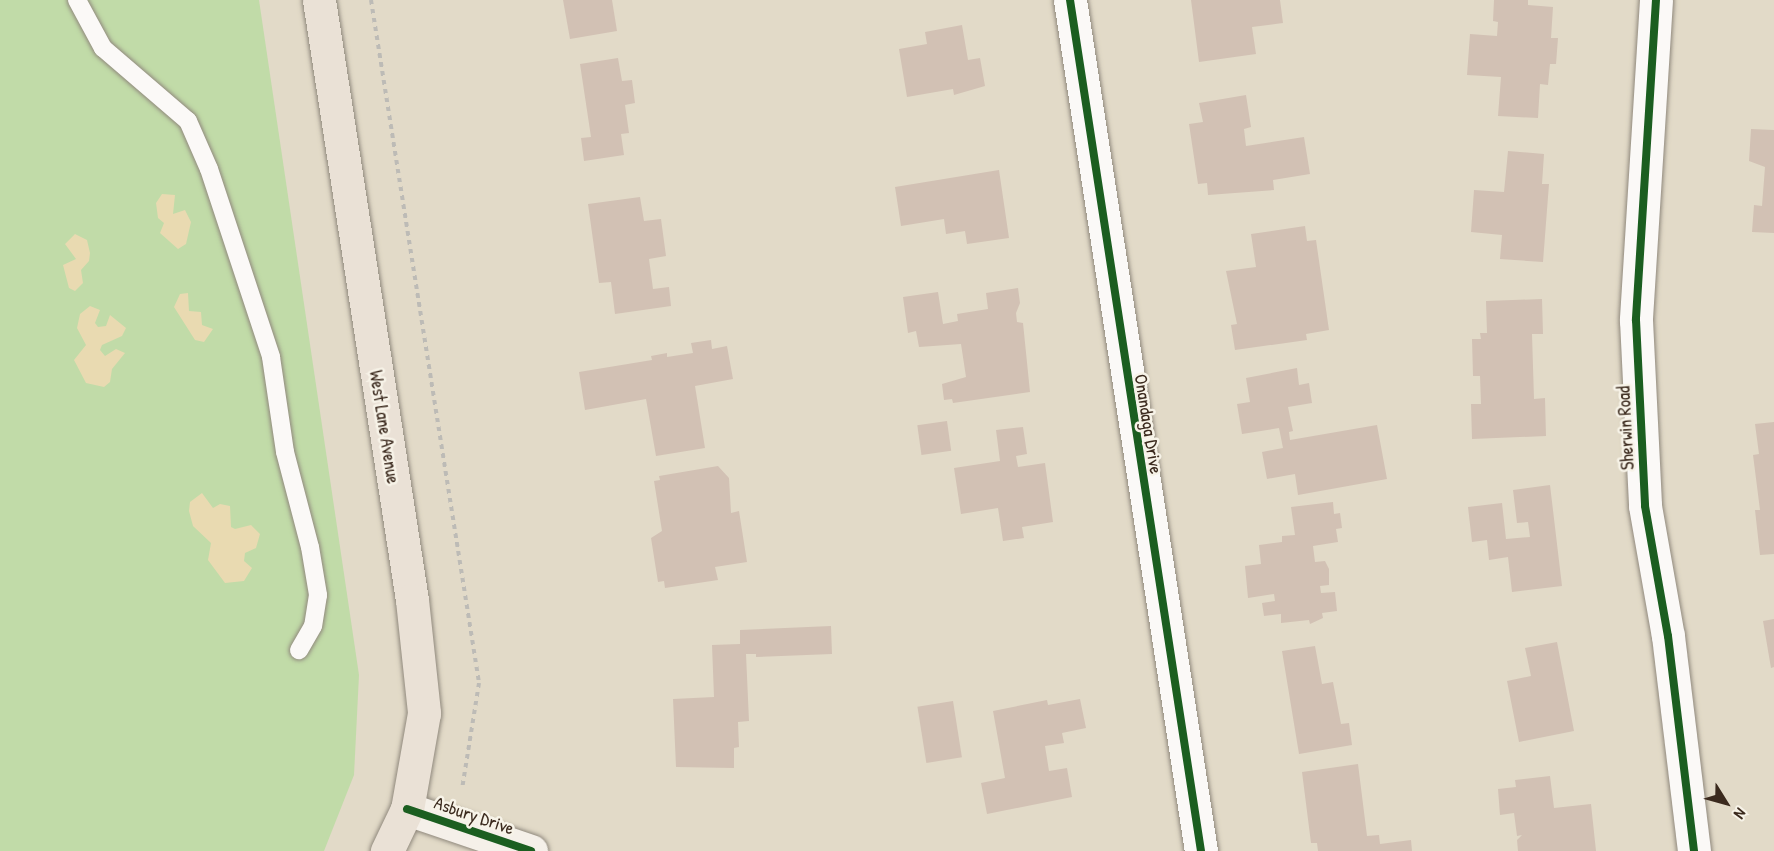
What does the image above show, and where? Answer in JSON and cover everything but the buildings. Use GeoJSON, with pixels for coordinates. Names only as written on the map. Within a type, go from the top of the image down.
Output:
{"type":"FeatureCollection","features":[{"type":"Feature","properties":{"kind":"main road","name":"West Lane Avenue"},"geometry":{"type":"LineString","coordinates":[[319,0],[418,656],[424,712],[407,809],[387,851]]}},
{"type":"Feature","properties":{"kind":"street","name":"Onandaga Drive"},"geometry":{"type":"LineString","coordinates":[[1070,0],[1201,851]]}},
{"type":"Feature","properties":{"kind":"street","name":"Sherwin Road"},"geometry":{"type":"LineString","coordinates":[[1656,0],[1636,332],[1645,506],[1668,636],[1694,851]]}},
{"type":"Feature","properties":{"kind":"street","name":"Asbury Drive"},"geometry":{"type":"LineString","coordinates":[[407,809],[531,851]]}},
{"type":"Feature","properties":{"kind":"lane"},"geometry":{"type":"LineString","coordinates":[[77,0],[103,48],[188,121],[209,169],[271,357],[285,452],[310,547],[318,595],[313,626],[299,650]]}},
{"type":"Feature","properties":{"kind":"path"},"geometry":{"type":"LineString","coordinates":[[371,0],[478,683],[462,789]]}},
{"type":"Feature","properties":{"kind":"green space"},"geometry":{"type":"Polygon","coordinates":[[[0,0],[259,0],[359,675],[354,775],[324,851],[0,851],[0,0]]]}},
{"type":"Feature","properties":{"kind":"sand"},"geometry":{"type":"Polygon","coordinates":[[[162,194],[175,195],[173,214],[185,210],[191,222],[186,244],[178,249],[160,233],[164,223],[158,218],[156,203],[162,194]]]}},
{"type":"Feature","properties":{"kind":"sand"},"geometry":{"type":"Polygon","coordinates":[[[75,234],[87,240],[90,253],[89,261],[81,270],[83,283],[75,291],[69,288],[63,265],[76,259],[65,244],[75,234]]]}},
{"type":"Feature","properties":{"kind":"sand"},"geometry":{"type":"Polygon","coordinates":[[[188,293],[189,311],[201,312],[202,325],[213,329],[204,342],[195,340],[174,307],[180,294],[188,293]]]}},
{"type":"Feature","properties":{"kind":"sand"},"geometry":{"type":"Polygon","coordinates":[[[90,306],[100,310],[95,323],[98,327],[106,326],[110,315],[126,328],[122,336],[102,345],[100,350],[105,356],[116,349],[125,353],[112,369],[110,382],[104,387],[86,383],[74,360],[86,345],[77,328],[80,314],[90,306]]]}},
{"type":"Feature","properties":{"kind":"sand"},"geometry":{"type":"Polygon","coordinates":[[[202,493],[213,508],[220,504],[230,506],[231,527],[235,529],[251,525],[260,534],[256,548],[245,553],[244,561],[252,568],[244,581],[225,583],[208,560],[211,543],[193,526],[189,511],[190,502],[202,493]]]}},
{"type":"Feature","properties":{"kind":"cycle path"},"geometry":{"type":"LineString","coordinates":[[1070,0],[1201,851]]}},
{"type":"Feature","properties":{"kind":"cycle path"},"geometry":{"type":"LineString","coordinates":[[1656,0],[1636,320],[1645,506],[1668,636],[1694,851]]}},
{"type":"Feature","properties":{"kind":"cycle path"},"geometry":{"type":"LineString","coordinates":[[407,809],[531,851]]}}]}
